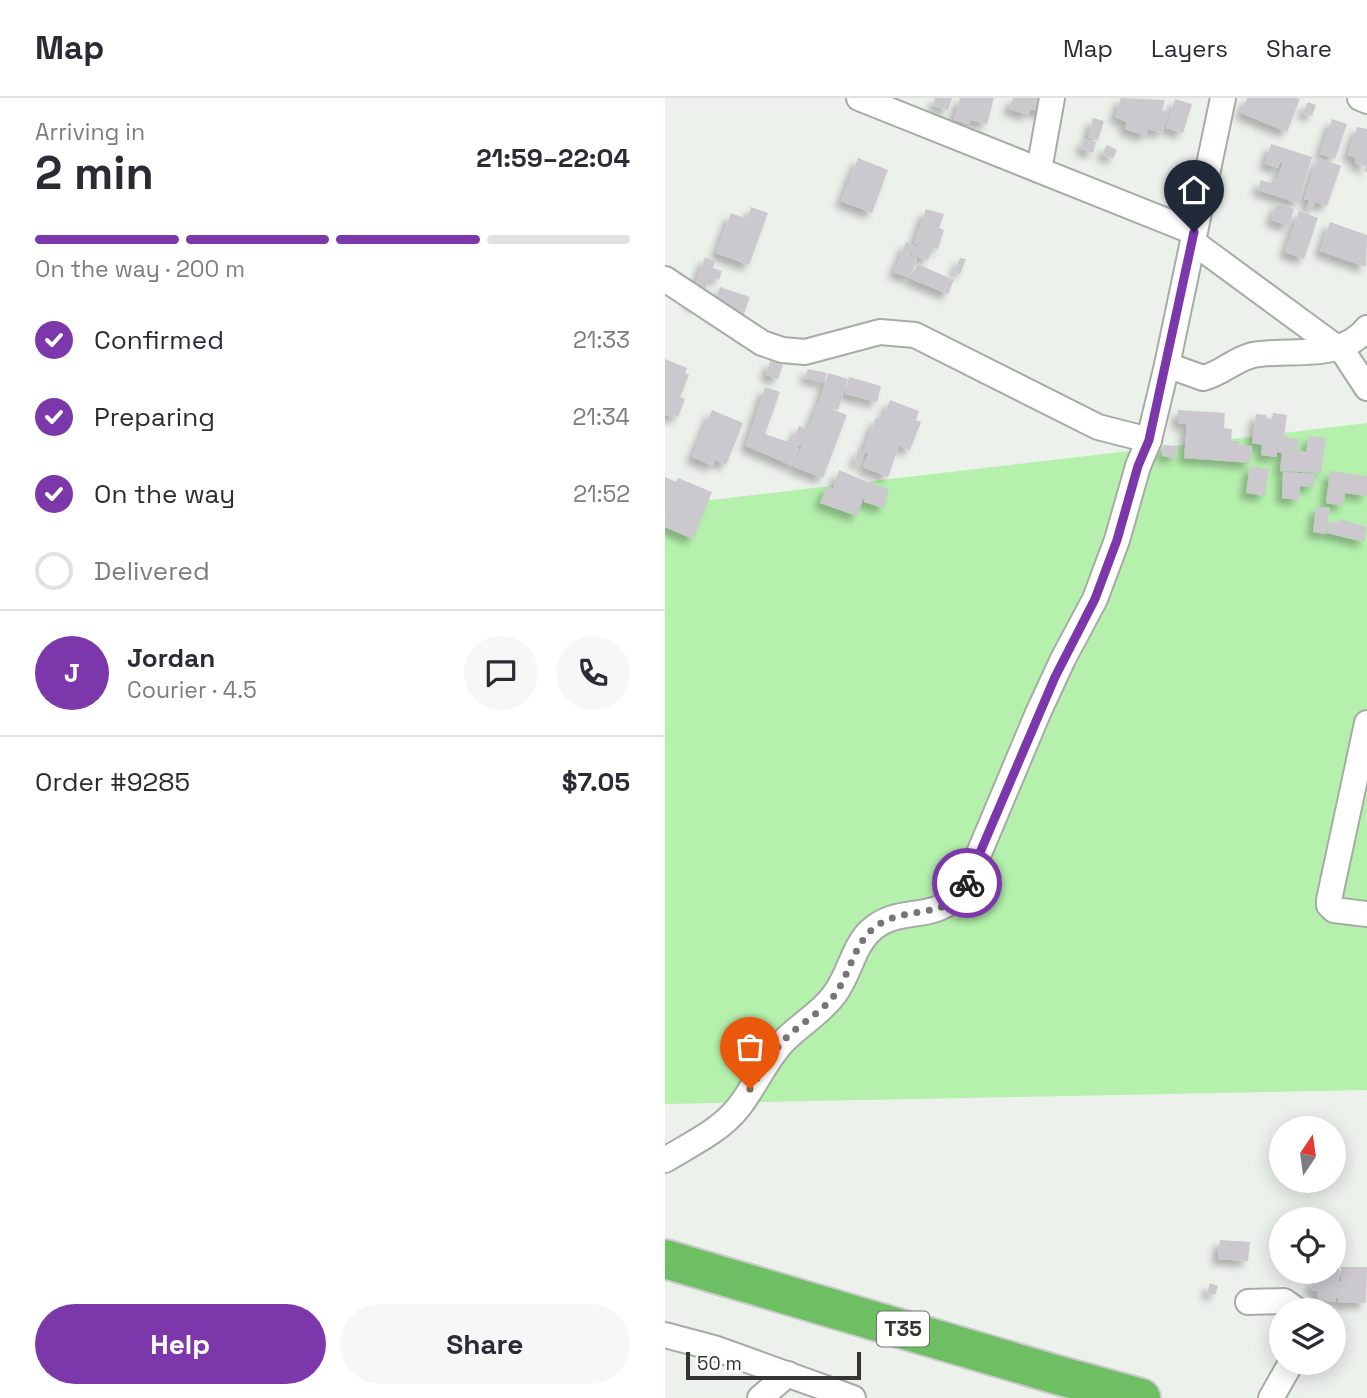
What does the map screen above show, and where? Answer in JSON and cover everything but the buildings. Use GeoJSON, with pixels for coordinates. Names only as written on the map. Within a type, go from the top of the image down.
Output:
{"type":"FeatureCollection","features":[{"type":"Feature","properties":{"kind":"highway","name":"T35"},"geometry":{"type":"LineString","coordinates":[[665,1259],[1141,1398]]}},
{"type":"Feature","properties":{"kind":"street"},"geometry":{"type":"LineString","coordinates":[[859,98],[1039,170],[1194,237],[1339,349],[1350,360],[1367,388]]}},
{"type":"Feature","properties":{"kind":"street"},"geometry":{"type":"LineString","coordinates":[[1039,170],[1052,98]]}},
{"type":"Feature","properties":{"kind":"street"},"geometry":{"type":"LineString","coordinates":[[665,1160],[725,1122],[738,1108],[780,1045],[836,993],[863,939],[871,930],[889,919],[935,911],[947,906],[964,889],[1043,702],[1095,599],[1117,540],[1138,466],[1149,440],[1167,365],[1223,98]]}},
{"type":"Feature","properties":{"kind":"street"},"geometry":{"type":"LineString","coordinates":[[1360,98],[1367,101]]}},
{"type":"Feature","properties":{"kind":"street"},"geometry":{"type":"LineString","coordinates":[[665,279],[762,344],[782,350],[805,352],[880,332],[915,335],[1098,426],[1149,440]]}},
{"type":"Feature","properties":{"kind":"street"},"geometry":{"type":"LineString","coordinates":[[1167,365],[1203,378],[1253,355],[1339,349],[1356,341],[1367,328]]}},
{"type":"Feature","properties":{"kind":"street"},"geometry":{"type":"LineString","coordinates":[[1367,723],[1329,900],[1329,905],[1334,910],[1367,914]]}},
{"type":"Feature","properties":{"kind":"street"},"geometry":{"type":"LineString","coordinates":[[1248,1302],[1269,1301]]}},
{"type":"Feature","properties":{"kind":"street"},"geometry":{"type":"LineString","coordinates":[[665,1335],[714,1348],[853,1398]]}},
{"type":"Feature","properties":{"kind":"street"},"geometry":{"type":"LineString","coordinates":[[760,1398],[789,1374]]}},
{"type":"Feature","properties":{"kind":"street"},"geometry":{"type":"LineString","coordinates":[[1271,1398],[1284,1375]]}},
{"type":"Feature","properties":{"kind":"green space"},"geometry":{"type":"Polygon","coordinates":[[[1367,423],[1367,1090],[665,1104],[665,496],[686,503],[1367,423]]]}},
{"type":"Feature","properties":{"kind":"way so far"},"geometry":{"type":"LineString","coordinates":[[750,1089],[785,1040],[836,993],[863,939],[871,930],[898,916],[935,911],[947,906],[967,883]]}},
{"type":"Feature","properties":{"kind":"route"},"geometry":{"type":"LineString","coordinates":[[967,883],[1038,713],[1095,599],[1117,540],[1138,466],[1149,440],[1194,232]]}}]}
